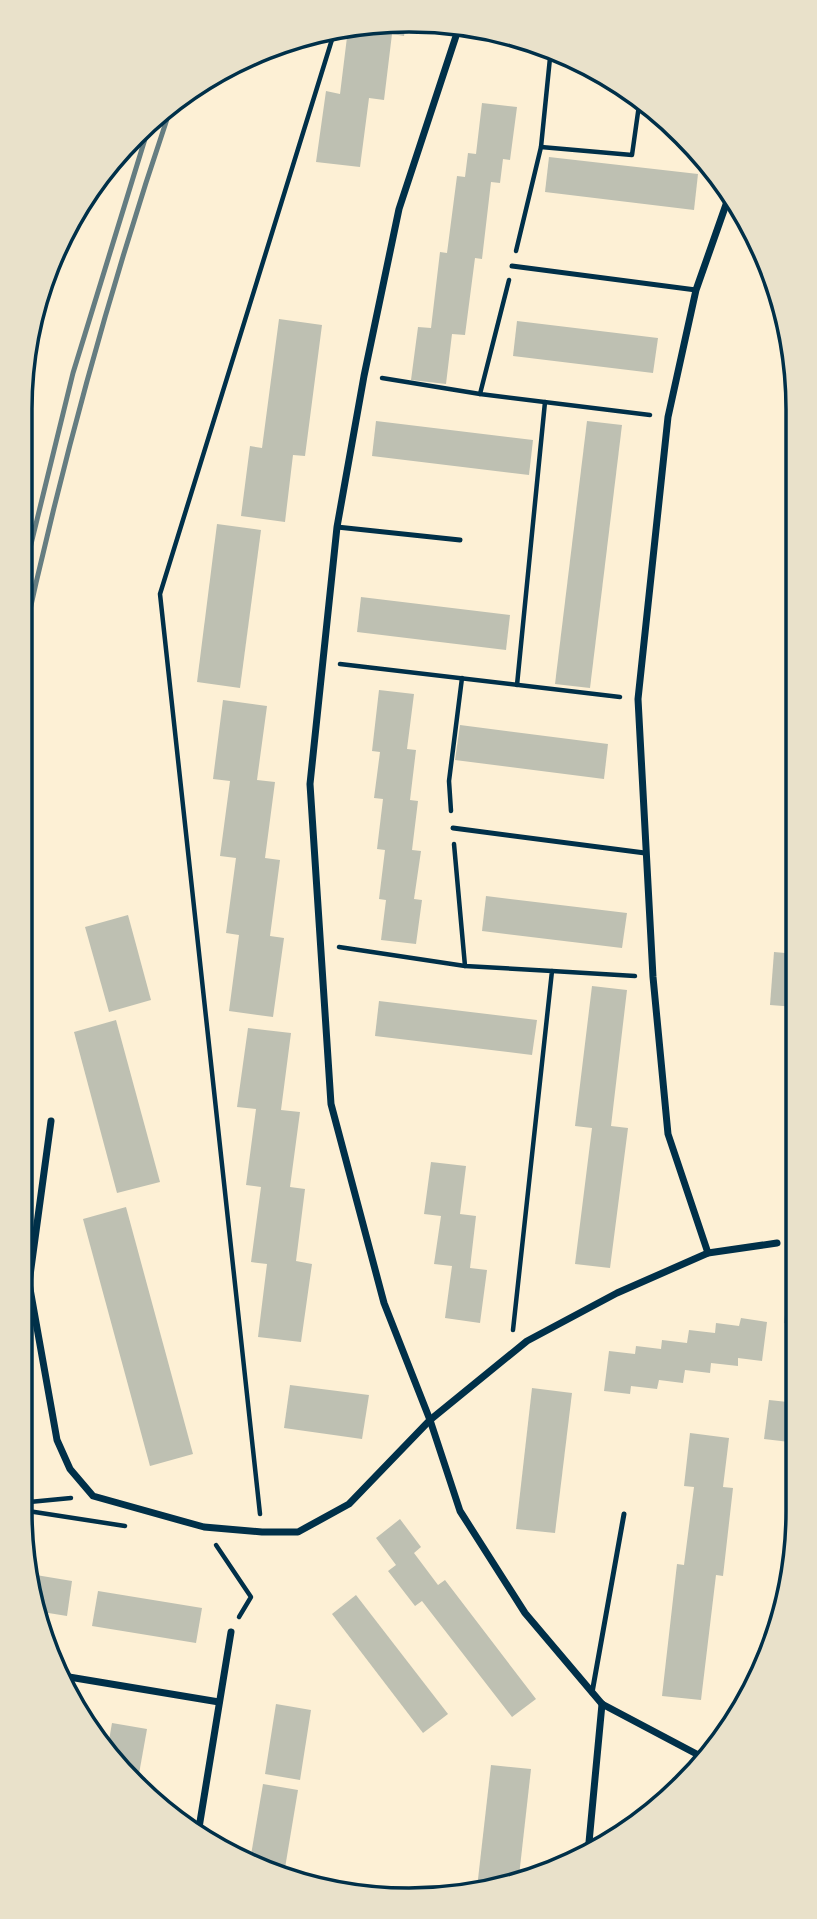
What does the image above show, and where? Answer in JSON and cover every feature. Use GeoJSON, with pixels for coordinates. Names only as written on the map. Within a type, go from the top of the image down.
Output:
{"type":"FeatureCollection","features":[{"type":"Feature","properties":{"kind":"street"},"geometry":{"type":"LineString","coordinates":[[456,35],[399,209],[364,376],[337,527],[310,784],[331,1104],[384,1303],[430,1420],[460,1511],[525,1613],[602,1704],[696,1754]]}},
{"type":"Feature","properties":{"kind":"street"},"geometry":{"type":"LineString","coordinates":[[708,1253],[668,1134],[653,977],[638,699],[668,417],[696,290],[726,205]]}},
{"type":"Feature","properties":{"kind":"street"},"geometry":{"type":"LineString","coordinates":[[32,1261],[51,1121]]}},
{"type":"Feature","properties":{"kind":"street"},"geometry":{"type":"LineString","coordinates":[[32,1300],[57,1440],[70,1469],[93,1496],[204,1527],[298,1532],[349,1504],[430,1420],[527,1341],[617,1293],[708,1253],[777,1243]]}},
{"type":"Feature","properties":{"kind":"street"},"geometry":{"type":"LineString","coordinates":[[200,1824],[231,1632]]}},
{"type":"Feature","properties":{"kind":"street"},"geometry":{"type":"LineString","coordinates":[[70,1677],[219,1702]]}},
{"type":"Feature","properties":{"kind":"street"},"geometry":{"type":"LineString","coordinates":[[589,1841],[602,1704]]}},
{"type":"Feature","properties":{"kind":"lane"},"geometry":{"type":"LineString","coordinates":[[512,267],[696,290]]}},
{"type":"Feature","properties":{"kind":"lane"},"geometry":{"type":"LineString","coordinates":[[337,527],[460,540]]}},
{"type":"Feature","properties":{"kind":"lane"},"geometry":{"type":"LineString","coordinates":[[453,828],[645,853]]}},
{"type":"Feature","properties":{"kind":"lane"},"geometry":{"type":"LineString","coordinates":[[592,1693],[624,1514]]}},
{"type":"Feature","properties":{"kind":"path"},"geometry":{"type":"LineString","coordinates":[[261,1532],[160,594],[332,40]]}},
{"type":"Feature","properties":{"kind":"path"},"geometry":{"type":"LineString","coordinates":[[541,146],[550,59]]}},
{"type":"Feature","properties":{"kind":"path"},"geometry":{"type":"LineString","coordinates":[[364,376],[481,394]]}},
{"type":"Feature","properties":{"kind":"path"},"geometry":{"type":"LineString","coordinates":[[517,685],[545,402]]}},
{"type":"Feature","properties":{"kind":"path"},"geometry":{"type":"LineString","coordinates":[[323,662],[638,699]]}},
{"type":"Feature","properties":{"kind":"path"},"geometry":{"type":"LineString","coordinates":[[320,944],[465,965],[653,977]]}},
{"type":"Feature","properties":{"kind":"path"},"geometry":{"type":"LineString","coordinates":[[510,1355],[552,971]]}},
{"type":"Feature","properties":{"kind":"path"},"geometry":{"type":"LineString","coordinates":[[32,1503],[93,1496]]}},
{"type":"Feature","properties":{"kind":"path"},"geometry":{"type":"LineString","coordinates":[[32,1512],[134,1528],[154,1513]]}},
{"type":"Feature","properties":{"kind":"path"},"geometry":{"type":"LineString","coordinates":[[204,1527],[251,1597],[231,1632]]}},
{"type":"Feature","properties":{"kind":"building"},"geometry":{"type":"Polygon","coordinates":[[[405,32],[404,36],[392,34],[384,100],[369,98],[360,167],[316,162],[326,91],[340,94],[347,37],[405,32]]]}},
{"type":"Feature","properties":{"kind":"building"},"geometry":{"type":"Polygon","coordinates":[[[482,103],[517,107],[510,160],[503,159],[500,183],[491,182],[482,259],[475,258],[465,335],[452,334],[446,384],[411,380],[418,327],[431,328],[440,252],[447,253],[457,176],[465,177],[468,153],[476,154],[482,103]]]}},
{"type":"Feature","properties":{"kind":"building"},"geometry":{"type":"Polygon","coordinates":[[[549,157],[698,174],[694,210],[545,192],[549,157]]]}},
{"type":"Feature","properties":{"kind":"building"},"geometry":{"type":"Polygon","coordinates":[[[279,319],[322,325],[305,456],[293,455],[285,522],[241,516],[250,446],[262,448],[279,319]]]}},
{"type":"Feature","properties":{"kind":"building"},"geometry":{"type":"Polygon","coordinates":[[[517,321],[658,338],[653,373],[513,356],[517,321]]]}},
{"type":"Feature","properties":{"kind":"building"},"geometry":{"type":"Polygon","coordinates":[[[376,421],[533,440],[529,475],[372,456],[376,421]]]}},
{"type":"Feature","properties":{"kind":"building"},"geometry":{"type":"Polygon","coordinates":[[[587,421],[622,425],[590,688],[555,684],[587,421]]]}},
{"type":"Feature","properties":{"kind":"building"},"geometry":{"type":"Polygon","coordinates":[[[217,524],[261,530],[240,688],[197,682],[217,524]]]}},
{"type":"Feature","properties":{"kind":"building"},"geometry":{"type":"Polygon","coordinates":[[[361,597],[510,615],[506,650],[357,632],[361,597]]]}},
{"type":"Feature","properties":{"kind":"building"},"geometry":{"type":"Polygon","coordinates":[[[379,690],[414,694],[407,749],[416,750],[410,800],[418,801],[412,850],[421,851],[414,899],[422,900],[416,944],[381,940],[386,900],[379,899],[385,850],[377,849],[383,799],[374,798],[380,752],[372,751],[379,690]]]}},
{"type":"Feature","properties":{"kind":"building"},"geometry":{"type":"Polygon","coordinates":[[[223,700],[267,706],[257,780],[275,782],[265,858],[280,860],[270,936],[284,938],[273,1017],[229,1011],[239,935],[226,933],[236,858],[220,856],[230,781],[213,779],[223,700]]]}},
{"type":"Feature","properties":{"kind":"building"},"geometry":{"type":"Polygon","coordinates":[[[460,725],[608,744],[604,779],[455,760],[460,725]]]}},
{"type":"Feature","properties":{"kind":"building"},"geometry":{"type":"Polygon","coordinates":[[[486,896],[627,913],[622,948],[482,931],[486,896]]]}},
{"type":"Feature","properties":{"kind":"building"},"geometry":{"type":"Polygon","coordinates":[[[128,915],[151,1000],[109,1012],[85,927],[128,915]]]}},
{"type":"Feature","properties":{"kind":"building"},"geometry":{"type":"Polygon","coordinates":[[[774,952],[786,953],[786,1006],[770,1005],[774,952]]]}},
{"type":"Feature","properties":{"kind":"building"},"geometry":{"type":"Polygon","coordinates":[[[592,986],[627,990],[611,1126],[628,1128],[610,1268],[575,1264],[592,1128],[575,1126],[592,986]]]}},
{"type":"Feature","properties":{"kind":"building"},"geometry":{"type":"Polygon","coordinates":[[[379,1001],[537,1020],[532,1055],[375,1036],[379,1001]]]}},
{"type":"Feature","properties":{"kind":"building"},"geometry":{"type":"Polygon","coordinates":[[[116,1020],[160,1182],[117,1193],[74,1032],[116,1020]]]}},
{"type":"Feature","properties":{"kind":"building"},"geometry":{"type":"Polygon","coordinates":[[[248,1028],[291,1033],[281,1110],[300,1112],[290,1187],[305,1189],[296,1261],[312,1264],[301,1342],[258,1337],[267,1264],[251,1262],[261,1187],[246,1185],[256,1109],[237,1107],[248,1028]]]}},
{"type":"Feature","properties":{"kind":"building"},"geometry":{"type":"Polygon","coordinates":[[[431,1162],[466,1166],[460,1214],[476,1216],[470,1268],[487,1270],[480,1323],[445,1318],[452,1266],[434,1264],[441,1216],[424,1214],[431,1162]]]}},
{"type":"Feature","properties":{"kind":"building"},"geometry":{"type":"Polygon","coordinates":[[[126,1207],[193,1454],[150,1466],[83,1219],[126,1207]]]}},
{"type":"Feature","properties":{"kind":"building"},"geometry":{"type":"Polygon","coordinates":[[[741,1318],[767,1322],[762,1361],[738,1358],[738,1366],[711,1363],[710,1373],[685,1370],[683,1383],[659,1380],[657,1389],[631,1386],[630,1394],[604,1391],[609,1351],[635,1354],[636,1346],[661,1349],[662,1340],[687,1343],[689,1330],[715,1333],[716,1323],[739,1326],[741,1318]]]}},
{"type":"Feature","properties":{"kind":"building"},"geometry":{"type":"Polygon","coordinates":[[[290,1385],[369,1395],[362,1439],[284,1428],[290,1385]]]}},
{"type":"Feature","properties":{"kind":"building"},"geometry":{"type":"Polygon","coordinates":[[[532,1388],[572,1393],[555,1533],[516,1529],[532,1388]]]}},
{"type":"Feature","properties":{"kind":"building"},"geometry":{"type":"Polygon","coordinates":[[[769,1400],[786,1402],[786,1442],[764,1439],[769,1400]]]}},
{"type":"Feature","properties":{"kind":"building"},"geometry":{"type":"Polygon","coordinates":[[[690,1433],[729,1438],[723,1487],[733,1488],[723,1576],[716,1575],[701,1700],[662,1696],[677,1564],[684,1565],[694,1487],[684,1486],[690,1433]]]}},
{"type":"Feature","properties":{"kind":"building"},"geometry":{"type":"Polygon","coordinates":[[[400,1519],[421,1547],[414,1553],[438,1585],[445,1580],[536,1699],[512,1717],[422,1601],[415,1606],[388,1571],[396,1565],[376,1538],[400,1519]]]}},
{"type":"Feature","properties":{"kind":"building"},"geometry":{"type":"Polygon","coordinates":[[[38,1575],[72,1581],[67,1616],[46,1613],[38,1575]]]}},
{"type":"Feature","properties":{"kind":"building"},"geometry":{"type":"Polygon","coordinates":[[[98,1591],[202,1608],[196,1643],[92,1626],[98,1591]]]}},
{"type":"Feature","properties":{"kind":"building"},"geometry":{"type":"Polygon","coordinates":[[[356,1595],[448,1714],[423,1733],[332,1614],[356,1595]]]}},
{"type":"Feature","properties":{"kind":"building"},"geometry":{"type":"Polygon","coordinates":[[[276,1704],[311,1710],[300,1780],[265,1774],[276,1704]]]}},
{"type":"Feature","properties":{"kind":"building"},"geometry":{"type":"Polygon","coordinates":[[[112,1723],[147,1729],[139,1774],[125,1759],[109,1740],[112,1723]]]}},
{"type":"Feature","properties":{"kind":"building"},"geometry":{"type":"Polygon","coordinates":[[[491,1765],[531,1769],[520,1870],[478,1881],[491,1765]]]}},
{"type":"Feature","properties":{"kind":"building"},"geometry":{"type":"Polygon","coordinates":[[[263,1784],[298,1790],[285,1866],[251,1853],[263,1784]]]}},
{"type":"Feature","properties":{"kind":"railway"},"geometry":{"type":"LineString","coordinates":[[32,603],[87,383],[126,246],[167,119]]}},
{"type":"Feature","properties":{"kind":"railway"},"geometry":{"type":"LineString","coordinates":[[32,540],[73,373],[145,139]]}}]}
